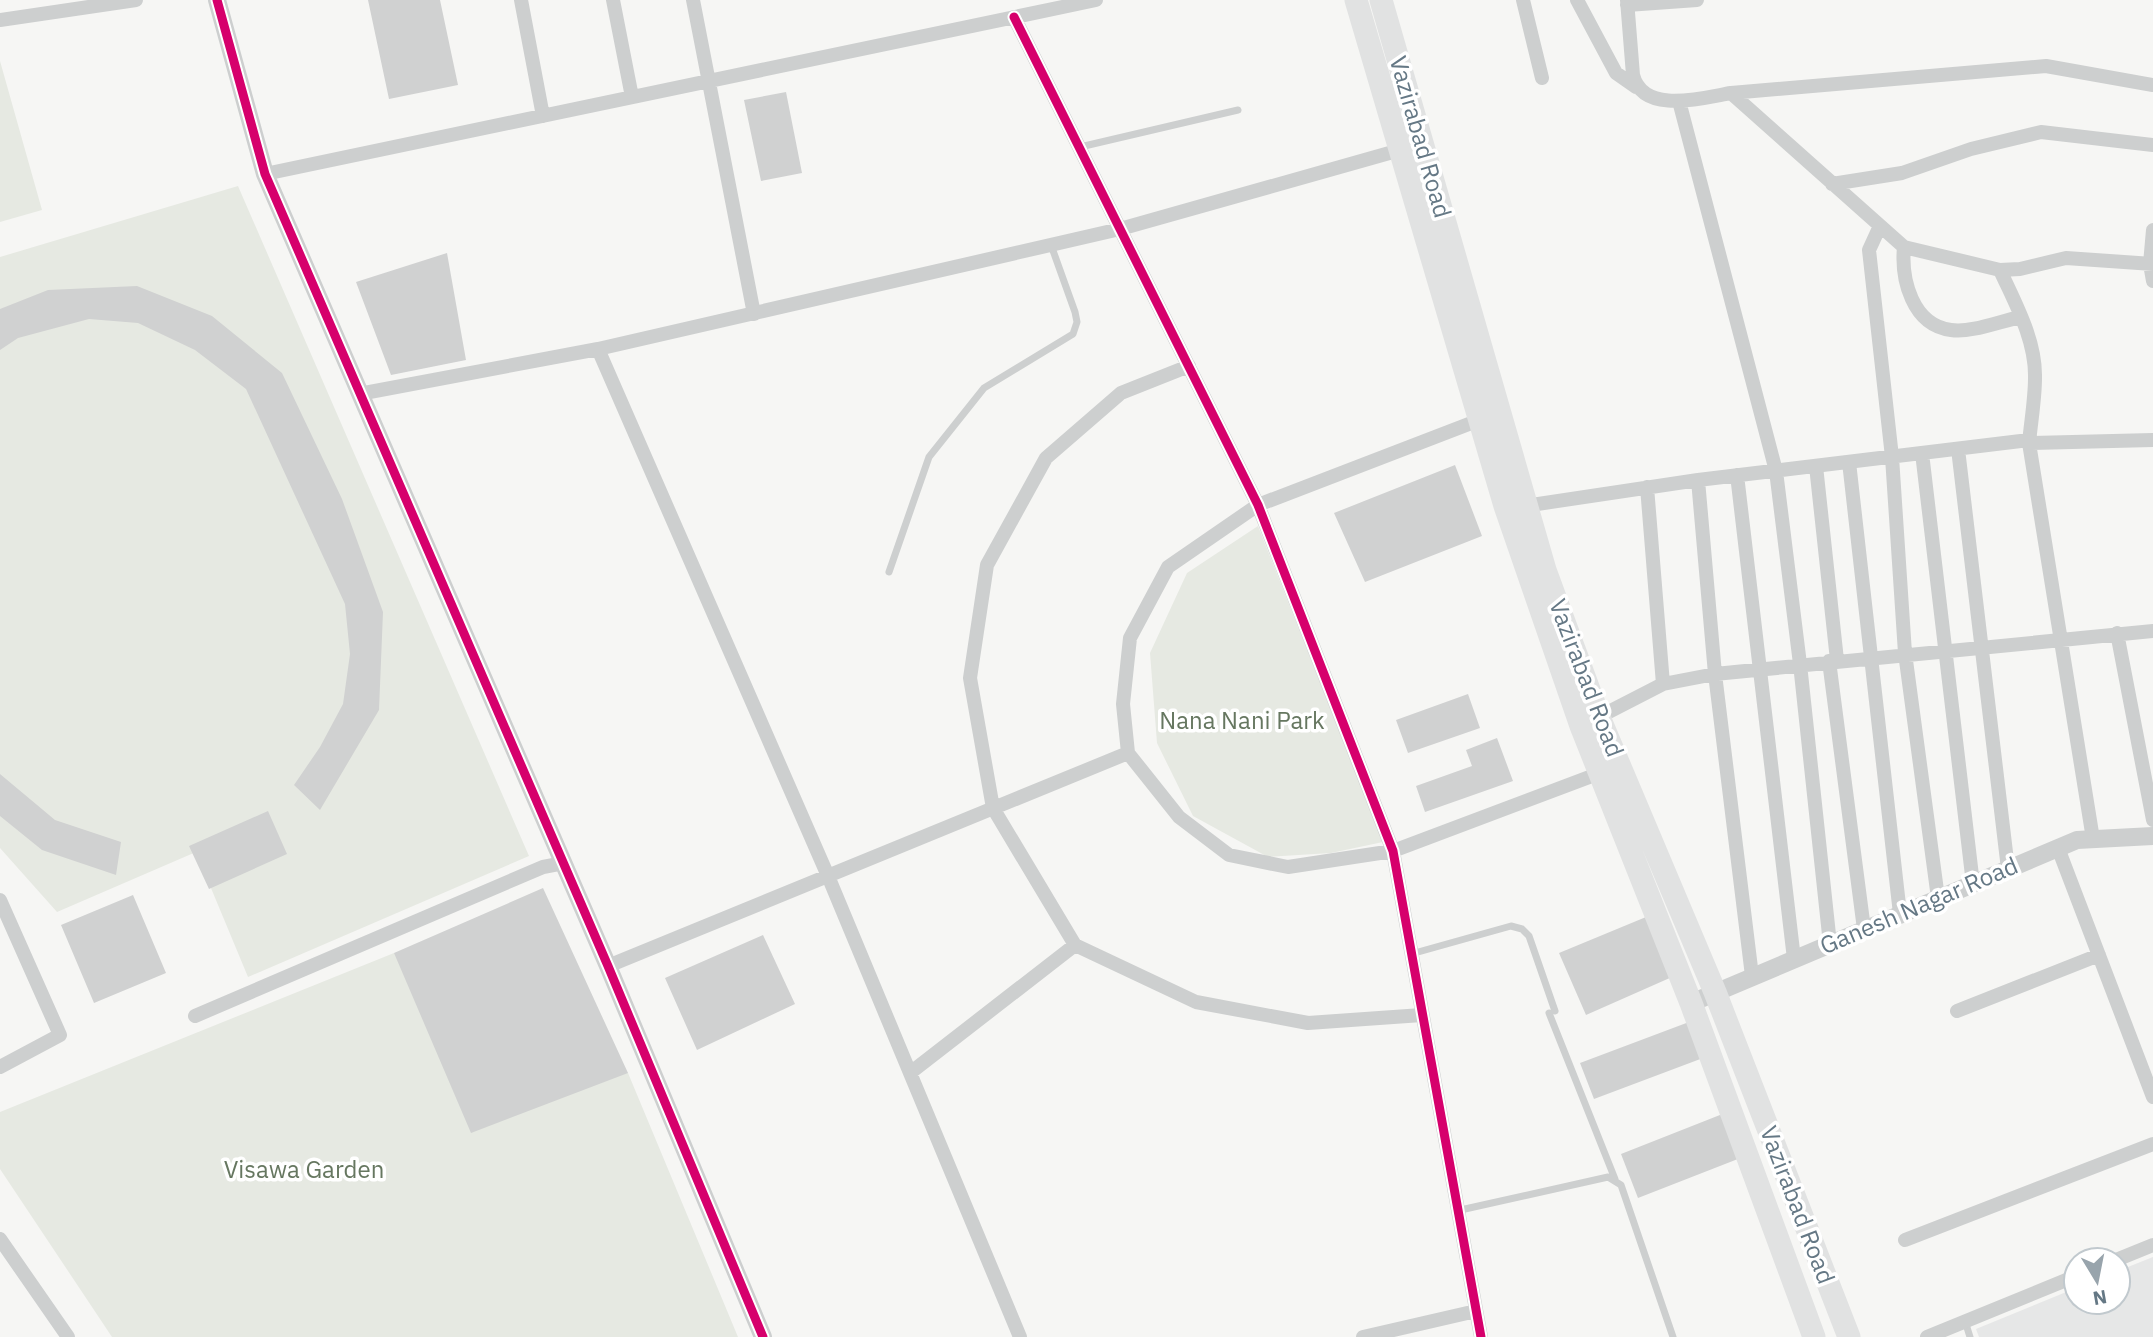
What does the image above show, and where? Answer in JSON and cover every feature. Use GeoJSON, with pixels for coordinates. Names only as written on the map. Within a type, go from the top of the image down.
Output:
{"type":"FeatureCollection","features":[{"type":"Feature","properties":{"kind":"main road","name":"Vazirabad Road"},"geometry":{"type":"LineString","coordinates":[[1356,0],[1400,150],[1489,416],[1524,506],[1590,722],[1600,773],[1691,1003],[1814,1337]]}},
{"type":"Feature","properties":{"kind":"main road","name":"Vazirabad Road"},"geometry":{"type":"LineString","coordinates":[[1381,0],[1489,416],[1505,506],[1590,722],[1715,992],[1849,1337]]}},
{"type":"Feature","properties":{"kind":"street"},"geometry":{"type":"LineString","coordinates":[[0,20],[136,0]]}},
{"type":"Feature","properties":{"kind":"street"},"geometry":{"type":"LineString","coordinates":[[217,0],[265,174],[608,965],[763,1337]]}},
{"type":"Feature","properties":{"kind":"street"},"geometry":{"type":"LineString","coordinates":[[521,0],[543,116]]}},
{"type":"Feature","properties":{"kind":"street"},"geometry":{"type":"LineString","coordinates":[[614,0],[632,97]]}},
{"type":"Feature","properties":{"kind":"street"},"geometry":{"type":"LineString","coordinates":[[693,0],[754,314]]}},
{"type":"Feature","properties":{"kind":"street"},"geometry":{"type":"LineString","coordinates":[[265,174],[1096,0]]}},
{"type":"Feature","properties":{"kind":"street"},"geometry":{"type":"LineString","coordinates":[[1522,0],[1542,78]]}},
{"type":"Feature","properties":{"kind":"street"},"geometry":{"type":"LineString","coordinates":[[1577,0],[1616,73],[1649,97],[1679,101],[1731,93],[2046,66],[2153,85]]}},
{"type":"Feature","properties":{"kind":"street"},"geometry":{"type":"LineString","coordinates":[[1636,87],[1627,3],[1697,0]]}},
{"type":"Feature","properties":{"kind":"street"},"geometry":{"type":"LineString","coordinates":[[1014,17],[1258,505],[1393,851],[1456,1211],[1481,1337]]}},
{"type":"Feature","properties":{"kind":"street"},"geometry":{"type":"LineString","coordinates":[[1731,93],[1904,247],[2000,270],[2020,269],[2066,258],[2152,264]]}},
{"type":"Feature","properties":{"kind":"street"},"geometry":{"type":"LineString","coordinates":[[1679,101],[1776,471],[1830,944]]}},
{"type":"Feature","properties":{"kind":"street"},"geometry":{"type":"LineString","coordinates":[[1832,184],[1902,173],[1995,142],[2041,132],[2153,145]]}},
{"type":"Feature","properties":{"kind":"street"},"geometry":{"type":"LineString","coordinates":[[359,394],[598,349],[1120,229],[1400,150]]}},
{"type":"Feature","properties":{"kind":"street"},"geometry":{"type":"LineString","coordinates":[[1880,226],[1869,250],[1892,457],[1905,653],[1938,898]]}},
{"type":"Feature","properties":{"kind":"street"},"geometry":{"type":"LineString","coordinates":[[2153,230],[2153,281]]}},
{"type":"Feature","properties":{"kind":"street"},"geometry":{"type":"LineString","coordinates":[[1904,247],[1903,275],[1911,297],[1922,315],[1936,325],[1950,330],[1964,329],[2021,317]]}},
{"type":"Feature","properties":{"kind":"street"},"geometry":{"type":"LineString","coordinates":[[2000,270],[2021,317],[2033,355],[2035,376],[2029,441],[2093,839]]}},
{"type":"Feature","properties":{"kind":"street"},"geometry":{"type":"LineString","coordinates":[[598,349],[828,876],[1020,1337]]}},
{"type":"Feature","properties":{"kind":"street"},"geometry":{"type":"LineString","coordinates":[[1189,366],[1121,393],[1046,458],[987,565],[970,678],[993,808],[1075,945],[1196,1002],[1308,1023],[1422,1015]]}},
{"type":"Feature","properties":{"kind":"street"},"geometry":{"type":"LineString","coordinates":[[1489,416],[1258,505],[1168,567],[1130,638],[1123,704],[1128,753],[1179,817],[1229,855],[1288,867],[1393,851],[1600,773]]}},
{"type":"Feature","properties":{"kind":"street"},"geometry":{"type":"LineString","coordinates":[[1524,506],[1698,480],[2029,441],[2153,440]]}},
{"type":"Feature","properties":{"kind":"street"},"geometry":{"type":"LineString","coordinates":[[1958,449],[2008,869]]}},
{"type":"Feature","properties":{"kind":"street"},"geometry":{"type":"LineString","coordinates":[[1922,453],[1973,884]]}},
{"type":"Feature","properties":{"kind":"street"},"geometry":{"type":"LineString","coordinates":[[1849,462],[1900,914]]}},
{"type":"Feature","properties":{"kind":"street"},"geometry":{"type":"LineString","coordinates":[[1816,466],[1833,661],[1864,929]]}},
{"type":"Feature","properties":{"kind":"street"},"geometry":{"type":"LineString","coordinates":[[1737,475],[1794,958]]}},
{"type":"Feature","properties":{"kind":"street"},"geometry":{"type":"LineString","coordinates":[[1698,480],[1715,674],[1752,976]]}},
{"type":"Feature","properties":{"kind":"street"},"geometry":{"type":"LineString","coordinates":[[1647,487],[1663,684]]}},
{"type":"Feature","properties":{"kind":"street"},"geometry":{"type":"LineString","coordinates":[[1590,722],[1663,684],[1715,674],[2060,637],[2153,631]]}},
{"type":"Feature","properties":{"kind":"street"},"geometry":{"type":"LineString","coordinates":[[2117,633],[2153,820]]}},
{"type":"Feature","properties":{"kind":"street"},"geometry":{"type":"LineString","coordinates":[[608,965],[1128,753]]}},
{"type":"Feature","properties":{"kind":"street","name":"Ganesh Nagar Road"},"geometry":{"type":"LineString","coordinates":[[1691,1003],[2077,840],[2153,836]]}},
{"type":"Feature","properties":{"kind":"street"},"geometry":{"type":"LineString","coordinates":[[2058,848],[2153,1097]]}},
{"type":"Feature","properties":{"kind":"street"},"geometry":{"type":"LineString","coordinates":[[194,1016],[544,867],[564,863]]}},
{"type":"Feature","properties":{"kind":"street"},"geometry":{"type":"LineString","coordinates":[[0,900],[60,1035],[0,1067]]}},
{"type":"Feature","properties":{"kind":"street"},"geometry":{"type":"LineString","coordinates":[[910,1073],[1075,945]]}},
{"type":"Feature","properties":{"kind":"street"},"geometry":{"type":"LineString","coordinates":[[1957,1011],[2099,955]]}},
{"type":"Feature","properties":{"kind":"street"},"geometry":{"type":"LineString","coordinates":[[1905,1240],[2153,1144]]}},
{"type":"Feature","properties":{"kind":"street"},"geometry":{"type":"LineString","coordinates":[[0,1240],[68,1337]]}},
{"type":"Feature","properties":{"kind":"street"},"geometry":{"type":"LineString","coordinates":[[2132,1254],[2153,1245]]}},
{"type":"Feature","properties":{"kind":"street"},"geometry":{"type":"LineString","coordinates":[[1927,1337],[2062,1282]]}},
{"type":"Feature","properties":{"kind":"street"},"geometry":{"type":"LineString","coordinates":[[1363,1337],[1476,1311]]}},
{"type":"Feature","properties":{"kind":"lane"},"geometry":{"type":"LineString","coordinates":[[1079,147],[1238,110]]}},
{"type":"Feature","properties":{"kind":"lane"},"geometry":{"type":"LineString","coordinates":[[889,572],[929,457],[984,388],[1073,334],[1077,322],[1075,312],[1051,245]]}},
{"type":"Feature","properties":{"kind":"lane"},"geometry":{"type":"LineString","coordinates":[[1411,954],[1511,926],[1522,929],[1529,936],[1552,1012],[1615,1179],[1621,1185],[1673,1337]]}},
{"type":"Feature","properties":{"kind":"lane"},"geometry":{"type":"LineString","coordinates":[[1456,1211],[1608,1177],[1615,1179]]}},
{"type":"Feature","properties":{"kind":"lane"},"geometry":{"type":"LineString","coordinates":[[1965,1321],[1970,1337]]}},
{"type":"Feature","properties":{"kind":"shaded area"},"geometry":{"type":"Polygon","coordinates":[[[2153,1257],[2153,1337],[1979,1337],[1976,1329],[2062,1294],[2062,1316],[2132,1316],[2132,1265],[2153,1257]]]}},
{"type":"Feature","properties":{"kind":"green space"},"geometry":{"type":"Polygon","coordinates":[[[0,61],[42,210],[0,222],[0,61]]]}},
{"type":"Feature","properties":{"kind":"green space"},"geometry":{"type":"Polygon","coordinates":[[[238,186],[529,856],[248,977],[196,852],[57,912],[0,848],[0,257],[238,186]]]}},
{"type":"Feature","properties":{"kind":"green space","name":"Nana Nani Park"},"geometry":{"type":"Polygon","coordinates":[[[1258,526],[1383,842],[1331,853],[1268,857],[1193,816],[1157,743],[1150,653],[1187,573],[1258,526]]]}},
{"type":"Feature","properties":{"kind":"green space","name":"Visawa Garden"},"geometry":{"type":"Polygon","coordinates":[[[394,953],[628,1073],[738,1337],[112,1337],[0,1169],[0,1112],[394,953]]]}},
{"type":"Feature","properties":{"kind":"building"},"geometry":{"type":"Polygon","coordinates":[[[368,0],[440,0],[458,85],[389,99],[368,0]]]}},
{"type":"Feature","properties":{"kind":"building"},"geometry":{"type":"Polygon","coordinates":[[[786,92],[802,173],[761,181],[744,100],[786,92]]]}},
{"type":"Feature","properties":{"kind":"building"},"geometry":{"type":"Polygon","coordinates":[[[447,253],[466,360],[391,375],[356,282],[447,253]]]}},
{"type":"Feature","properties":{"kind":"building"},"geometry":{"type":"Polygon","coordinates":[[[137,286],[212,316],[282,373],[342,499],[383,612],[379,710],[320,810],[294,785],[320,747],[343,704],[350,654],[345,604],[246,389],[195,350],[138,323],[89,319],[18,338],[0,350],[0,309],[48,290],[137,286]]]}},
{"type":"Feature","properties":{"kind":"building"},"geometry":{"type":"Polygon","coordinates":[[[1455,465],[1482,536],[1365,582],[1334,513],[1455,465]]]}},
{"type":"Feature","properties":{"kind":"building"},"geometry":{"type":"Polygon","coordinates":[[[1468,694],[1480,728],[1408,753],[1396,720],[1468,694]]]}},
{"type":"Feature","properties":{"kind":"building"},"geometry":{"type":"Polygon","coordinates":[[[1497,738],[1513,781],[1425,812],[1416,786],[1472,766],[1466,750],[1497,738]]]}},
{"type":"Feature","properties":{"kind":"building"},"geometry":{"type":"Polygon","coordinates":[[[0,774],[55,820],[121,842],[116,875],[42,850],[0,816],[0,774]]]}},
{"type":"Feature","properties":{"kind":"building"},"geometry":{"type":"Polygon","coordinates":[[[268,811],[287,854],[209,889],[189,846],[268,811]]]}},
{"type":"Feature","properties":{"kind":"building"},"geometry":{"type":"Polygon","coordinates":[[[543,888],[628,1073],[471,1133],[394,953],[543,888]]]}},
{"type":"Feature","properties":{"kind":"building"},"geometry":{"type":"Polygon","coordinates":[[[133,895],[166,973],[94,1003],[61,925],[133,895]]]}},
{"type":"Feature","properties":{"kind":"building"},"geometry":{"type":"Polygon","coordinates":[[[1646,917],[1672,977],[1586,1015],[1559,953],[1646,917]]]}},
{"type":"Feature","properties":{"kind":"building"},"geometry":{"type":"Polygon","coordinates":[[[763,935],[795,1004],[697,1050],[665,978],[763,935]]]}},
{"type":"Feature","properties":{"kind":"building"},"geometry":{"type":"Polygon","coordinates":[[[1689,1022],[1703,1058],[1594,1099],[1580,1063],[1689,1022]]]}},
{"type":"Feature","properties":{"kind":"building"},"geometry":{"type":"Polygon","coordinates":[[[1725,1113],[1743,1157],[1638,1198],[1621,1154],[1725,1113]]]}},
{"type":"Feature","properties":{"kind":"cycle path"},"geometry":{"type":"LineString","coordinates":[[217,0],[265,174],[608,966],[763,1337]]}},
{"type":"Feature","properties":{"kind":"cycle path"},"geometry":{"type":"LineString","coordinates":[[1014,17],[1258,505],[1393,851],[1481,1337]]}}]}
